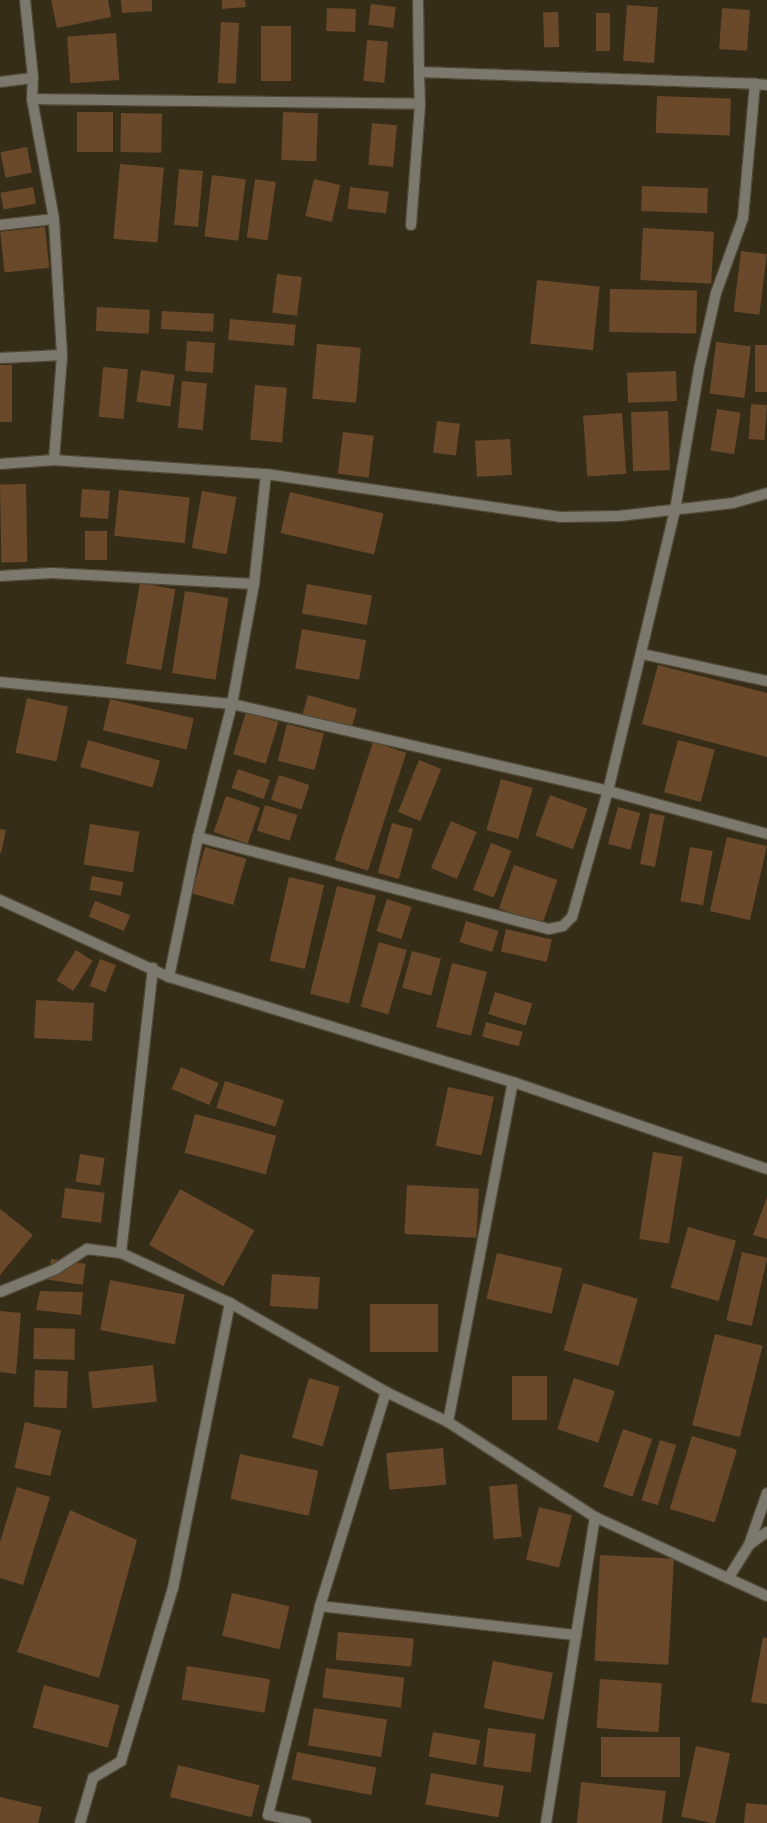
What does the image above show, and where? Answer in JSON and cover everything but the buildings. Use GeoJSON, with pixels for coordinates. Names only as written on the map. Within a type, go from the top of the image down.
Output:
{"type":"FeatureCollection","features":[{"type":"Feature","properties":{"kind":"street"},"geometry":{"type":"LineString","coordinates":[[25,0],[33,78],[32,99],[54,219],[62,355],[54,460]]}},
{"type":"Feature","properties":{"kind":"street"},"geometry":{"type":"LineString","coordinates":[[411,226],[420,104],[418,0]]}},
{"type":"Feature","properties":{"kind":"street"},"geometry":{"type":"LineString","coordinates":[[419,72],[767,85]]}},
{"type":"Feature","properties":{"kind":"street"},"geometry":{"type":"LineString","coordinates":[[0,82],[33,78]]}},
{"type":"Feature","properties":{"kind":"street"},"geometry":{"type":"LineString","coordinates":[[198,838],[550,929],[562,926],[572,917],[608,791],[642,654],[675,510],[698,369],[716,293],[744,218],[755,84]]}},
{"type":"Feature","properties":{"kind":"street"},"geometry":{"type":"LineString","coordinates":[[32,99],[420,104]]}},
{"type":"Feature","properties":{"kind":"street"},"geometry":{"type":"LineString","coordinates":[[0,225],[54,219]]}},
{"type":"Feature","properties":{"kind":"street"},"geometry":{"type":"LineString","coordinates":[[0,358],[62,355]]}},
{"type":"Feature","properties":{"kind":"street"},"geometry":{"type":"LineString","coordinates":[[0,464],[54,460],[266,474],[391,494],[560,517],[619,516],[675,510],[733,503],[767,493]]}},
{"type":"Feature","properties":{"kind":"street"},"geometry":{"type":"LineString","coordinates":[[169,977],[198,838],[232,704],[254,584],[266,474]]}},
{"type":"Feature","properties":{"kind":"street"},"geometry":{"type":"LineString","coordinates":[[0,576],[52,573],[254,584]]}},
{"type":"Feature","properties":{"kind":"street"},"geometry":{"type":"LineString","coordinates":[[642,654],[767,681]]}},
{"type":"Feature","properties":{"kind":"street"},"geometry":{"type":"LineString","coordinates":[[0,682],[232,704],[608,791],[767,834]]}},
{"type":"Feature","properties":{"kind":"street"},"geometry":{"type":"LineString","coordinates":[[0,900],[153,968],[169,977],[513,1082],[767,1169]]}},
{"type":"Feature","properties":{"kind":"street"},"geometry":{"type":"LineString","coordinates":[[121,1254],[153,968]]}},
{"type":"Feature","properties":{"kind":"street"},"geometry":{"type":"LineString","coordinates":[[448,1422],[513,1082]]}},
{"type":"Feature","properties":{"kind":"street"},"geometry":{"type":"LineString","coordinates":[[0,1292],[56,1269],[87,1249],[121,1254],[230,1303],[386,1392],[448,1422],[595,1516],[730,1577],[767,1596]]}},
{"type":"Feature","properties":{"kind":"street"},"geometry":{"type":"LineString","coordinates":[[80,1823],[93,1778],[121,1761],[173,1588],[230,1303]]}},
{"type":"Feature","properties":{"kind":"street"},"geometry":{"type":"LineString","coordinates":[[306,1823],[267,1819],[320,1606],[386,1392]]}},
{"type":"Feature","properties":{"kind":"street"},"geometry":{"type":"LineString","coordinates":[[730,1577],[749,1545],[767,1493]]}},
{"type":"Feature","properties":{"kind":"street"},"geometry":{"type":"LineString","coordinates":[[546,1823],[595,1516]]}},
{"type":"Feature","properties":{"kind":"street"},"geometry":{"type":"LineString","coordinates":[[749,1545],[767,1532]]}},
{"type":"Feature","properties":{"kind":"street"},"geometry":{"type":"LineString","coordinates":[[320,1606],[576,1635]]}}]}
